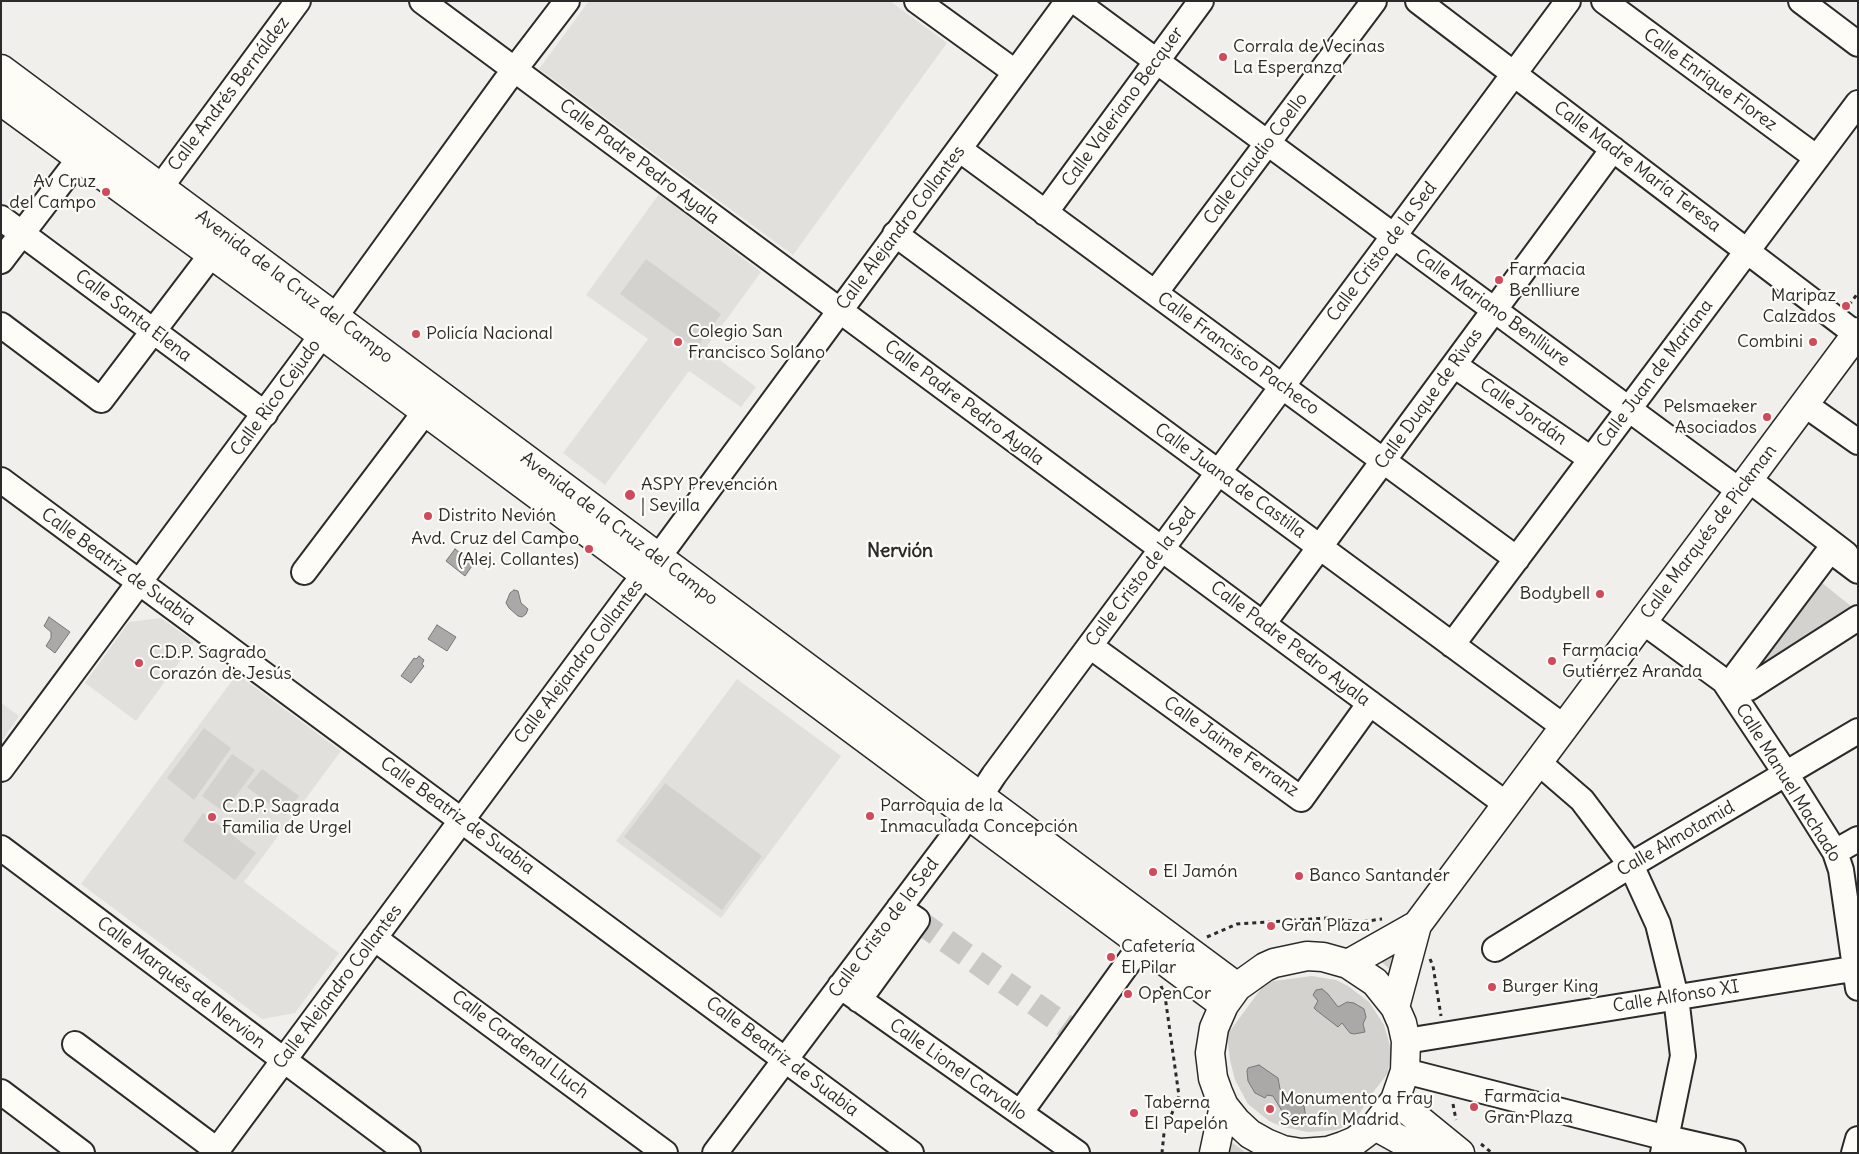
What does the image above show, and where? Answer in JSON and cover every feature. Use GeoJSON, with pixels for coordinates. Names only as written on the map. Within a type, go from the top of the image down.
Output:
{"type":"FeatureCollection","features":[{"type":"Feature","properties":{"kind":"main road","name":"Avenida de la Cruz del Campo"},"geometry":{"type":"LineString","coordinates":[[1,69],[160,188],[328,326],[425,412],[651,566]]}},
{"type":"Feature","properties":{"kind":"main road","name":"Avenida de la Cruz del Campo"},"geometry":{"type":"LineString","coordinates":[[1,101],[211,255],[328,326],[1231,996]]}},
{"type":"Feature","properties":{"kind":"main road","name":"Calle Marqués de Pickman"},"geometry":{"type":"LineString","coordinates":[[1417,926],[1857,333]]}},
{"type":"Feature","properties":{"kind":"main road"},"geometry":{"type":"LineString","coordinates":[[1348,964],[1417,926]]}},
{"type":"Feature","properties":{"kind":"main road"},"geometry":{"type":"LineString","coordinates":[[1394,1007],[1417,926]]}},
{"type":"Feature","properties":{"kind":"main road"},"geometry":{"type":"LineString","coordinates":[[1307,956],[1323,957],[1348,964],[1375,982],[1394,1007],[1402,1023],[1406,1041],[1405,1071],[1395,1100],[1375,1126],[1356,1141],[1328,1151],[1302,1153],[1283,1150],[1258,1139],[1236,1121],[1224,1106],[1213,1078],[1210,1053],[1214,1028],[1231,996],[1264,967],[1274,962],[1307,956]]}},
{"type":"Feature","properties":{"kind":"main road"},"geometry":{"type":"LineString","coordinates":[[1395,1100],[1460,1153]]}},
{"type":"Feature","properties":{"kind":"main road"},"geometry":{"type":"LineString","coordinates":[[1214,1153],[1224,1106]]}},
{"type":"Feature","properties":{"kind":"main road"},"geometry":{"type":"LineString","coordinates":[[1375,1126],[1424,1153]]}},
{"type":"Feature","properties":{"kind":"street","name":"Calle Andrés Bernáldez"},"geometry":{"type":"LineString","coordinates":[[160,188],[298,1]]}},
{"type":"Feature","properties":{"kind":"street","name":"Calle Padre Pedro Ayala"},"geometry":{"type":"LineString","coordinates":[[422,1],[1506,804]]}},
{"type":"Feature","properties":{"kind":"street","name":"Calle Rico Cejudo"},"geometry":{"type":"LineString","coordinates":[[1,769],[264,414],[514,69],[567,1]]}},
{"type":"Feature","properties":{"kind":"street"},"geometry":{"type":"LineString","coordinates":[[917,1],[1016,72]]}},
{"type":"Feature","properties":{"kind":"street","name":"Calle Alejandro Collantes"},"geometry":{"type":"LineString","coordinates":[[216,1151],[1068,1]]}},
{"type":"Feature","properties":{"kind":"street","name":"Calle Mariano Benlliure"},"geometry":{"type":"LineString","coordinates":[[1076,1],[1629,409],[1829,541],[1858,563]]}},
{"type":"Feature","properties":{"kind":"street","name":"Calle Valeriano Becquer"},"geometry":{"type":"LineString","coordinates":[[1045,213],[1201,1]]}},
{"type":"Feature","properties":{"kind":"street","name":"Calle Claudio Coello"},"geometry":{"type":"LineString","coordinates":[[1155,294],[1374,1]]}},
{"type":"Feature","properties":{"kind":"street","name":"Calle Madre María Teresa"},"geometry":{"type":"LineString","coordinates":[[1418,1],[1857,333]]}},
{"type":"Feature","properties":{"kind":"street","name":"Calle Cristo de la Sed"},"geometry":{"type":"LineString","coordinates":[[715,1153],[785,1059],[849,993],[899,908],[1090,646],[1568,1]]}},
{"type":"Feature","properties":{"kind":"street","name":"Calle Enrique Florez"},"geometry":{"type":"LineString","coordinates":[[1604,1],[1817,158]]}},
{"type":"Feature","properties":{"kind":"street"},"geometry":{"type":"LineString","coordinates":[[1801,1],[1858,44]]}},
{"type":"Feature","properties":{"kind":"street","name":"Calle Juan de Mariana"},"geometry":{"type":"LineString","coordinates":[[1452,644],[1858,103]]}},
{"type":"Feature","properties":{"kind":"street","name":"Calle Francisco Pacheco"},"geometry":{"type":"LineString","coordinates":[[959,149],[1517,559]]}},
{"type":"Feature","properties":{"kind":"street","name":"Calle Duque de Rivas"},"geometry":{"type":"LineString","coordinates":[[1263,624],[1613,149]]}},
{"type":"Feature","properties":{"kind":"street"},"geometry":{"type":"LineString","coordinates":[[1,261],[79,159]]}},
{"type":"Feature","properties":{"kind":"street","name":"Calle Santa Elena"},"geometry":{"type":"LineString","coordinates":[[1,218],[264,414]]}},
{"type":"Feature","properties":{"kind":"street","name":"Calle Juana de Castilla"},"geometry":{"type":"LineString","coordinates":[[896,234],[1564,727]]}},
{"type":"Feature","properties":{"kind":"street"},"geometry":{"type":"LineString","coordinates":[[1,325],[101,400],[211,255]]}},
{"type":"Feature","properties":{"kind":"street","name":"Calle Jordán"},"geometry":{"type":"LineString","coordinates":[[1454,365],[1591,459]]}},
{"type":"Feature","properties":{"kind":"street"},"geometry":{"type":"LineString","coordinates":[[1804,404],[1858,442]]}},
{"type":"Feature","properties":{"kind":"street"},"geometry":{"type":"LineString","coordinates":[[304,572],[425,412]]}},
{"type":"Feature","properties":{"kind":"street","name":"Calle Beatriz de Suabia"},"geometry":{"type":"LineString","coordinates":[[1,480],[911,1153]]}},
{"type":"Feature","properties":{"kind":"street"},"geometry":{"type":"LineString","coordinates":[[1724,681],[1829,541]]}},
{"type":"Feature","properties":{"kind":"street"},"geometry":{"type":"LineString","coordinates":[[1858,571],[1830,550],[1737,674],[1749,688],[1858,618]]}},
{"type":"Feature","properties":{"kind":"street","name":"Calle Manuel Machado"},"geometry":{"type":"LineString","coordinates":[[1642,621],[1724,681],[1844,863],[1857,975]]}},
{"type":"Feature","properties":{"kind":"street"},"geometry":{"type":"LineString","coordinates":[[1738,702],[1858,625]]}},
{"type":"Feature","properties":{"kind":"street","name":"Calle Jaime Ferranz"},"geometry":{"type":"LineString","coordinates":[[1090,646],[1301,799],[1370,703]]}},
{"type":"Feature","properties":{"kind":"street","name":"Calle Almotamid"},"geometry":{"type":"LineString","coordinates":[[1495,949],[1631,865],[1858,732]]}},
{"type":"Feature","properties":{"kind":"street"},"geometry":{"type":"LineString","coordinates":[[1538,762],[1582,800],[1631,865],[1658,924],[1676,996],[1683,1056],[1665,1146]]}},
{"type":"Feature","properties":{"kind":"street"},"geometry":{"type":"LineString","coordinates":[[1844,863],[1858,840]]}},
{"type":"Feature","properties":{"kind":"street","name":"Calle Marqués de Nervion"},"geometry":{"type":"LineString","coordinates":[[1,848],[408,1153]]}},
{"type":"Feature","properties":{"kind":"street","name":"Calle Cardenal Lluch"},"geometry":{"type":"LineString","coordinates":[[374,938],[665,1153]]}},
{"type":"Feature","properties":{"kind":"street"},"geometry":{"type":"LineString","coordinates":[[1020,1114],[1131,959]]}},
{"type":"Feature","properties":{"kind":"street","name":"Calle Alfonso XI"},"geometry":{"type":"LineString","coordinates":[[1406,1041],[1676,996],[1857,975]]}},
{"type":"Feature","properties":{"kind":"street","name":"Calle Lionel Carvallo"},"geometry":{"type":"LineString","coordinates":[[849,993],[1077,1153]]}},
{"type":"Feature","properties":{"kind":"street"},"geometry":{"type":"LineString","coordinates":[[75,1044],[216,1151]]}},
{"type":"Feature","properties":{"kind":"street"},"geometry":{"type":"LineString","coordinates":[[1405,1071],[1512,1099],[1665,1146],[1733,1153]]}},
{"type":"Feature","properties":{"kind":"street"},"geometry":{"type":"LineString","coordinates":[[1,1092],[82,1153]]}},
{"type":"Feature","properties":{"kind":"street"},"geometry":{"type":"LineString","coordinates":[[1854,1153],[1858,1139]]}},
{"type":"Feature","properties":{"kind":"path"},"geometry":{"type":"LineString","coordinates":[[1202,939],[1237,924],[1328,918],[1360,922],[1386,918]]}},
{"type":"Feature","properties":{"kind":"path"},"geometry":{"type":"LineString","coordinates":[[1427,953],[1434,966],[1441,1018]]}},
{"type":"Feature","properties":{"kind":"path"},"geometry":{"type":"LineString","coordinates":[[1159,979],[1165,996],[1179,1096],[1164,1133],[1162,1153]]}},
{"type":"Feature","properties":{"kind":"shaded area"},"geometry":{"type":"Polygon","coordinates":[[[589,1],[890,1],[947,43],[793,255],[539,69],[589,1]]]}},
{"type":"Feature","properties":{"kind":"shaded area","name":"Colegio San Francisco Solano"},"geometry":{"type":"Polygon","coordinates":[[[659,194],[761,272],[705,349],[756,387],[741,407],[689,371],[605,485],[563,453],[648,339],[586,295],[659,194]]]}},
{"type":"Feature","properties":{"kind":"shaded area"},"geometry":{"type":"Polygon","coordinates":[[[646,259],[721,314],[696,349],[620,294],[646,259]]]}},
{"type":"Feature","properties":{"kind":"shaded area"},"geometry":{"type":"Polygon","coordinates":[[[455,549],[474,563],[465,576],[446,561],[455,549]]]}},
{"type":"Feature","properties":{"kind":"shaded area"},"geometry":{"type":"Polygon","coordinates":[[[1821,582],[1852,607],[1763,669],[1758,662],[1821,582]]]}},
{"type":"Feature","properties":{"kind":"shaded area"},"geometry":{"type":"Polygon","coordinates":[[[514,590],[518,591],[521,603],[528,609],[522,617],[518,616],[506,603],[510,593],[514,590]]]}},
{"type":"Feature","properties":{"kind":"shaded area"},"geometry":{"type":"Polygon","coordinates":[[[49,617],[70,632],[55,653],[46,646],[51,638],[51,632],[44,626],[49,617]]]}},
{"type":"Feature","properties":{"kind":"shaded area","name":"C.D.P. Sagrado Corazón de Jesús"},"geometry":{"type":"Polygon","coordinates":[[[161,618],[194,642],[136,721],[85,683],[129,622],[161,618]]]}},
{"type":"Feature","properties":{"kind":"shaded area"},"geometry":{"type":"Polygon","coordinates":[[[437,625],[456,637],[447,651],[428,639],[437,625]]]}},
{"type":"Feature","properties":{"kind":"shaded area"},"geometry":{"type":"Polygon","coordinates":[[[419,656],[424,660],[422,664],[424,666],[411,683],[401,676],[414,658],[416,659],[419,656]]]}},
{"type":"Feature","properties":{"kind":"shaded area","name":"C.D.P. Sagrada Familia de Urgel"},"geometry":{"type":"Polygon","coordinates":[[[237,674],[341,751],[244,882],[339,953],[295,1013],[262,1019],[81,884],[237,674]]]}},
{"type":"Feature","properties":{"kind":"shaded area"},"geometry":{"type":"Polygon","coordinates":[[[737,679],[841,756],[721,918],[616,841],[737,679]]]}},
{"type":"Feature","properties":{"kind":"shaded area"},"geometry":{"type":"Polygon","coordinates":[[[1,703],[19,716],[1,742],[1,703]]]}},
{"type":"Feature","properties":{"kind":"shaded area"},"geometry":{"type":"Polygon","coordinates":[[[204,728],[231,748],[194,800],[167,778],[204,728]]]}},
{"type":"Feature","properties":{"kind":"shaded area"},"geometry":{"type":"Polygon","coordinates":[[[232,754],[255,770],[224,812],[202,796],[232,754]]]}},
{"type":"Feature","properties":{"kind":"shaded area"},"geometry":{"type":"Polygon","coordinates":[[[262,769],[299,796],[285,816],[247,787],[262,769]]]}},
{"type":"Feature","properties":{"kind":"shaded area"},"geometry":{"type":"Polygon","coordinates":[[[665,783],[762,856],[722,910],[624,837],[665,783]]]}},
{"type":"Feature","properties":{"kind":"shaded area"},"geometry":{"type":"Polygon","coordinates":[[[203,813],[256,853],[235,880],[183,841],[203,813]]]}},
{"type":"Feature","properties":{"kind":"shaded area"},"geometry":{"type":"Polygon","coordinates":[[[1408,936],[1393,972],[1377,958],[1408,936]]]}},
{"type":"Feature","properties":{"kind":"shaded area"},"geometry":{"type":"Polygon","coordinates":[[[1312,976],[1336,980],[1348,986],[1369,1002],[1384,1025],[1391,1049],[1388,1073],[1371,1095],[1372,1100],[1367,1101],[1354,1123],[1336,1130],[1308,1132],[1283,1127],[1269,1121],[1248,1104],[1235,1080],[1227,1035],[1266,982],[1312,976]]]}},
{"type":"Feature","properties":{"kind":"shaded area"},"geometry":{"type":"Polygon","coordinates":[[[1322,989],[1338,1007],[1347,1002],[1354,1003],[1364,1009],[1366,1017],[1363,1024],[1365,1032],[1350,1033],[1342,1023],[1338,1027],[1314,1008],[1318,1001],[1313,995],[1316,990],[1322,989]]]}},
{"type":"Feature","properties":{"kind":"shaded area"},"geometry":{"type":"Polygon","coordinates":[[[1259,1065],[1278,1078],[1280,1089],[1292,1104],[1302,1104],[1304,1106],[1306,1118],[1304,1121],[1296,1122],[1285,1116],[1273,1096],[1267,1095],[1265,1098],[1255,1093],[1248,1081],[1247,1071],[1248,1068],[1259,1065]]]}},
{"type":"Feature","properties":{"kind":"shaded area"},"geometry":{"type":"Polygon","coordinates":[[[1233,1143],[1246,1153],[1227,1153],[1230,1144],[1233,1143]]]}},
{"type":"Feature","properties":{"kind":"tunnel"},"geometry":{"type":"LineString","coordinates":[[917,920],[1077,1034]]}},
{"type":"Feature","properties":{"kind":"place","name":"Corrala de Vecinas La Esperanza"},"geometry":{"type":"Point","coordinates":[1223,57]}},
{"type":"Feature","properties":{"kind":"place","name":"Av Cruz del Campo"},"geometry":{"type":"Point","coordinates":[106,192]}},
{"type":"Feature","properties":{"kind":"place","name":"Farmacia Benlliure"},"geometry":{"type":"Point","coordinates":[1499,280]}},
{"type":"Feature","properties":{"kind":"place","name":"Maripaz Calzados"},"geometry":{"type":"Point","coordinates":[1846,306]}},
{"type":"Feature","properties":{"kind":"place","name":"Policía Nacional"},"geometry":{"type":"Point","coordinates":[416,334]}},
{"type":"Feature","properties":{"kind":"place","name":"Colegio San Francisco Solano"},"geometry":{"type":"Point","coordinates":[678,342]}},
{"type":"Feature","properties":{"kind":"place","name":"Combini"},"geometry":{"type":"Point","coordinates":[1813,342]}},
{"type":"Feature","properties":{"kind":"place","name":"Pelsmaeker Asociados"},"geometry":{"type":"Point","coordinates":[1767,417]}},
{"type":"Feature","properties":{"kind":"place","name":"ASPY Prevención | Sevilla"},"geometry":{"type":"Point","coordinates":[630,495]}},
{"type":"Feature","properties":{"kind":"place","name":"Distrito Nevión"},"geometry":{"type":"Point","coordinates":[428,516]}},
{"type":"Feature","properties":{"kind":"place","name":"Avd. Cruz del Campo (Alej. Collantes)"},"geometry":{"type":"Point","coordinates":[589,549]}},
{"type":"Feature","properties":{"kind":"place","name":"Bodybell"},"geometry":{"type":"Point","coordinates":[1600,594]}},
{"type":"Feature","properties":{"kind":"place","name":"Farmacia Gutiérrez Aranda"},"geometry":{"type":"Point","coordinates":[1552,661]}},
{"type":"Feature","properties":{"kind":"place","name":"C.D.P. Sagrado Corazón de Jesús"},"geometry":{"type":"Point","coordinates":[139,663]}},
{"type":"Feature","properties":{"kind":"place","name":"Parroquia de la Inmaculada Concepción"},"geometry":{"type":"Point","coordinates":[870,816]}},
{"type":"Feature","properties":{"kind":"place","name":"C.D.P. Sagrada Familia de Urgel"},"geometry":{"type":"Point","coordinates":[212,817]}},
{"type":"Feature","properties":{"kind":"place","name":"El Jamón"},"geometry":{"type":"Point","coordinates":[1153,872]}},
{"type":"Feature","properties":{"kind":"place","name":"Banco Santander"},"geometry":{"type":"Point","coordinates":[1299,876]}},
{"type":"Feature","properties":{"kind":"place","name":"Gran Plaza"},"geometry":{"type":"Point","coordinates":[1271,926]}},
{"type":"Feature","properties":{"kind":"place","name":"Cafetería El Pilar"},"geometry":{"type":"Point","coordinates":[1111,957]}},
{"type":"Feature","properties":{"kind":"place","name":"Burger King"},"geometry":{"type":"Point","coordinates":[1492,987]}},
{"type":"Feature","properties":{"kind":"place","name":"OpenCor"},"geometry":{"type":"Point","coordinates":[1128,994]}},
{"type":"Feature","properties":{"kind":"place","name":"Farmacia Gran Plaza"},"geometry":{"type":"Point","coordinates":[1474,1107]}},
{"type":"Feature","properties":{"kind":"place","name":"Monumento a Fray Serafín Madrid"},"geometry":{"type":"Point","coordinates":[1270,1109]}},
{"type":"Feature","properties":{"kind":"place","name":"Taberna El Papelón"},"geometry":{"type":"Point","coordinates":[1134,1113]}},
{"type":"Feature","properties":{"kind":"district","name":"Nervión"},"geometry":{"type":"Point","coordinates":[900,552]}}]}
